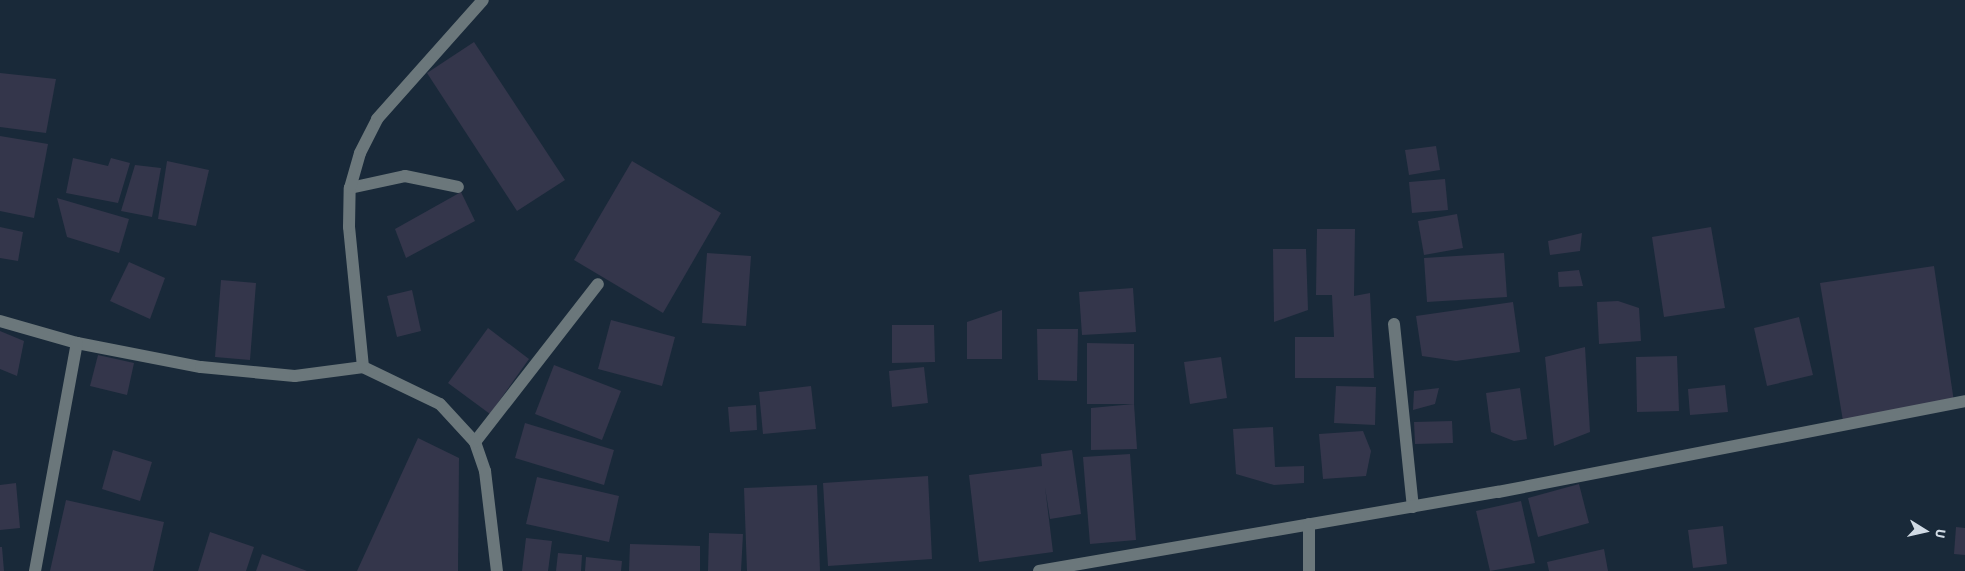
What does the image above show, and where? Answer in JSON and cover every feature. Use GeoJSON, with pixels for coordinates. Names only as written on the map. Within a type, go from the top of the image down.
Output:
{"type":"FeatureCollection","features":[{"type":"Feature","properties":{"kind":"street"},"geometry":{"type":"LineString","coordinates":[[363,366],[349,227],[350,188],[360,153],[377,119],[483,0]]}},
{"type":"Feature","properties":{"kind":"street"},"geometry":{"type":"LineString","coordinates":[[350,188],[405,176],[458,187]]}},
{"type":"Feature","properties":{"kind":"street"},"geometry":{"type":"LineString","coordinates":[[475,442],[598,284]]}},
{"type":"Feature","properties":{"kind":"street"},"geometry":{"type":"LineString","coordinates":[[0,321],[77,343],[201,367],[295,376],[363,366],[440,404],[475,442],[485,471],[497,571]]}},
{"type":"Feature","properties":{"kind":"street"},"geometry":{"type":"LineString","coordinates":[[1394,324],[1413,507]]}},
{"type":"Feature","properties":{"kind":"street"},"geometry":{"type":"LineString","coordinates":[[35,571],[77,343]]}},
{"type":"Feature","properties":{"kind":"street"},"geometry":{"type":"LineString","coordinates":[[1039,571],[1413,507],[1965,401]]}},
{"type":"Feature","properties":{"kind":"street"},"geometry":{"type":"LineString","coordinates":[[1309,524],[1309,571]]}},
{"type":"Feature","properties":{"kind":"building"},"geometry":{"type":"Polygon","coordinates":[[[474,42],[565,180],[517,211],[427,73],[474,42]]]}},
{"type":"Feature","properties":{"kind":"building"},"geometry":{"type":"Polygon","coordinates":[[[0,73],[56,79],[46,133],[0,127],[0,73]]]}},
{"type":"Feature","properties":{"kind":"building"},"geometry":{"type":"Polygon","coordinates":[[[0,136],[48,144],[34,218],[0,211],[0,136]]]}},
{"type":"Feature","properties":{"kind":"building"},"geometry":{"type":"Polygon","coordinates":[[[1436,146],[1440,170],[1409,175],[1405,150],[1436,146]]]}},
{"type":"Feature","properties":{"kind":"building"},"geometry":{"type":"Polygon","coordinates":[[[73,158],[108,166],[111,158],[130,163],[118,203],[66,193],[73,158]]]}},
{"type":"Feature","properties":{"kind":"building"},"geometry":{"type":"Polygon","coordinates":[[[167,161],[209,170],[196,226],[158,219],[167,161]]]}},
{"type":"Feature","properties":{"kind":"building"},"geometry":{"type":"Polygon","coordinates":[[[632,161],[721,213],[663,313],[574,260],[632,161]]]}},
{"type":"Feature","properties":{"kind":"building"},"geometry":{"type":"Polygon","coordinates":[[[135,165],[161,168],[152,217],[121,211],[135,165]]]}},
{"type":"Feature","properties":{"kind":"building"},"geometry":{"type":"Polygon","coordinates":[[[1445,179],[1448,210],[1412,213],[1409,182],[1445,179]]]}},
{"type":"Feature","properties":{"kind":"building"},"geometry":{"type":"Polygon","coordinates":[[[461,192],[475,221],[406,258],[395,229],[461,192]]]}},
{"type":"Feature","properties":{"kind":"building"},"geometry":{"type":"Polygon","coordinates":[[[57,198],[129,219],[119,253],[67,237],[57,198]]]}},
{"type":"Feature","properties":{"kind":"building"},"geometry":{"type":"Polygon","coordinates":[[[1457,214],[1463,248],[1424,255],[1418,221],[1457,214]]]}},
{"type":"Feature","properties":{"kind":"building"},"geometry":{"type":"Polygon","coordinates":[[[0,227],[23,232],[18,261],[0,258],[0,227]]]}},
{"type":"Feature","properties":{"kind":"building"},"geometry":{"type":"Polygon","coordinates":[[[1711,227],[1725,308],[1664,317],[1652,237],[1711,227]]]}},
{"type":"Feature","properties":{"kind":"building"},"geometry":{"type":"Polygon","coordinates":[[[1317,229],[1355,229],[1354,296],[1370,293],[1374,378],[1295,378],[1295,337],[1334,337],[1332,295],[1316,295],[1317,229]]]}},
{"type":"Feature","properties":{"kind":"building"},"geometry":{"type":"Polygon","coordinates":[[[1582,233],[1580,251],[1550,255],[1548,241],[1582,233]]]}},
{"type":"Feature","properties":{"kind":"building"},"geometry":{"type":"Polygon","coordinates":[[[1273,249],[1306,249],[1308,310],[1274,322],[1273,249]]]}},
{"type":"Feature","properties":{"kind":"building"},"geometry":{"type":"Polygon","coordinates":[[[707,253],[751,256],[746,326],[702,323],[707,253]]]}},
{"type":"Feature","properties":{"kind":"building"},"geometry":{"type":"Polygon","coordinates":[[[1504,253],[1507,297],[1427,302],[1424,258],[1504,253]]]}},
{"type":"Feature","properties":{"kind":"building"},"geometry":{"type":"Polygon","coordinates":[[[129,262],[165,278],[150,319],[110,301],[129,262]]]}},
{"type":"Feature","properties":{"kind":"building"},"geometry":{"type":"Polygon","coordinates":[[[1934,266],[1954,402],[1843,421],[1820,283],[1934,266]]]}},
{"type":"Feature","properties":{"kind":"building"},"geometry":{"type":"Polygon","coordinates":[[[1579,270],[1583,286],[1559,287],[1558,272],[1579,270]]]}},
{"type":"Feature","properties":{"kind":"building"},"geometry":{"type":"Polygon","coordinates":[[[221,280],[256,283],[250,360],[215,357],[221,280]]]}},
{"type":"Feature","properties":{"kind":"building"},"geometry":{"type":"Polygon","coordinates":[[[1133,288],[1136,332],[1082,335],[1079,292],[1133,288]]]}},
{"type":"Feature","properties":{"kind":"building"},"geometry":{"type":"Polygon","coordinates":[[[412,290],[421,331],[397,337],[387,296],[412,290]]]}},
{"type":"Feature","properties":{"kind":"building"},"geometry":{"type":"Polygon","coordinates":[[[1618,301],[1639,308],[1641,341],[1599,344],[1597,302],[1618,301]]]}},
{"type":"Feature","properties":{"kind":"building"},"geometry":{"type":"Polygon","coordinates":[[[1513,302],[1520,352],[1456,361],[1422,356],[1416,316],[1513,302]]]}},
{"type":"Feature","properties":{"kind":"building"},"geometry":{"type":"Polygon","coordinates":[[[1002,310],[1002,359],[967,359],[967,322],[1002,310]]]}},
{"type":"Feature","properties":{"kind":"building"},"geometry":{"type":"Polygon","coordinates":[[[1799,317],[1813,375],[1767,386],[1754,328],[1799,317]]]}},
{"type":"Feature","properties":{"kind":"building"},"geometry":{"type":"Polygon","coordinates":[[[611,320],[675,337],[662,386],[598,369],[611,320]]]}},
{"type":"Feature","properties":{"kind":"building"},"geometry":{"type":"Polygon","coordinates":[[[892,325],[934,325],[935,362],[892,363],[892,325]]]}},
{"type":"Feature","properties":{"kind":"building"},"geometry":{"type":"Polygon","coordinates":[[[488,328],[529,359],[490,414],[448,383],[488,328]]]}},
{"type":"Feature","properties":{"kind":"building"},"geometry":{"type":"Polygon","coordinates":[[[1037,329],[1078,329],[1077,381],[1038,380],[1037,329]]]}},
{"type":"Feature","properties":{"kind":"building"},"geometry":{"type":"Polygon","coordinates":[[[0,331],[24,341],[17,376],[0,369],[0,331]]]}},
{"type":"Feature","properties":{"kind":"building"},"geometry":{"type":"Polygon","coordinates":[[[1087,343],[1134,344],[1134,404],[1087,404],[1087,343]]]}},
{"type":"Feature","properties":{"kind":"building"},"geometry":{"type":"Polygon","coordinates":[[[1585,347],[1590,432],[1554,446],[1545,357],[1585,347]]]}},
{"type":"Feature","properties":{"kind":"building"},"geometry":{"type":"Polygon","coordinates":[[[98,355],[134,363],[127,395],[90,386],[98,355]]]}},
{"type":"Feature","properties":{"kind":"building"},"geometry":{"type":"Polygon","coordinates":[[[1677,356],[1679,411],[1637,412],[1636,357],[1677,356]]]}},
{"type":"Feature","properties":{"kind":"building"},"geometry":{"type":"Polygon","coordinates":[[[1221,357],[1227,398],[1190,404],[1184,362],[1221,357]]]}},
{"type":"Feature","properties":{"kind":"building"},"geometry":{"type":"Polygon","coordinates":[[[554,365],[621,391],[602,440],[535,414],[554,365]]]}},
{"type":"Feature","properties":{"kind":"building"},"geometry":{"type":"Polygon","coordinates":[[[924,367],[928,403],[892,407],[889,371],[924,367]]]}},
{"type":"Feature","properties":{"kind":"building"},"geometry":{"type":"Polygon","coordinates":[[[1725,385],[1728,412],[1690,415],[1688,389],[1725,385]]]}},
{"type":"Feature","properties":{"kind":"building"},"geometry":{"type":"Polygon","coordinates":[[[811,386],[816,429],[763,434],[759,392],[811,386]]]}},
{"type":"Feature","properties":{"kind":"building"},"geometry":{"type":"Polygon","coordinates":[[[1336,386],[1376,387],[1375,425],[1334,423],[1336,386]]]}},
{"type":"Feature","properties":{"kind":"building"},"geometry":{"type":"Polygon","coordinates":[[[1439,388],[1435,404],[1413,410],[1414,391],[1439,388]]]}},
{"type":"Feature","properties":{"kind":"building"},"geometry":{"type":"Polygon","coordinates":[[[1520,388],[1527,439],[1514,441],[1491,432],[1486,393],[1520,388]]]}},
{"type":"Feature","properties":{"kind":"building"},"geometry":{"type":"Polygon","coordinates":[[[1134,404],[1137,449],[1091,450],[1091,408],[1134,404]]]}},
{"type":"Feature","properties":{"kind":"building"},"geometry":{"type":"Polygon","coordinates":[[[756,405],[757,430],[730,432],[728,407],[756,405]]]}},
{"type":"Feature","properties":{"kind":"building"},"geometry":{"type":"Polygon","coordinates":[[[1452,421],[1453,443],[1415,444],[1414,422],[1452,421]]]}},
{"type":"Feature","properties":{"kind":"building"},"geometry":{"type":"Polygon","coordinates":[[[525,423],[614,450],[604,485],[515,458],[525,423]]]}},
{"type":"Feature","properties":{"kind":"building"},"geometry":{"type":"Polygon","coordinates":[[[1273,427],[1275,467],[1304,466],[1304,483],[1274,485],[1236,474],[1233,429],[1273,427]]]}},
{"type":"Feature","properties":{"kind":"building"},"geometry":{"type":"Polygon","coordinates":[[[1363,431],[1371,451],[1366,476],[1323,479],[1319,434],[1363,431]]]}},
{"type":"Feature","properties":{"kind":"building"},"geometry":{"type":"Polygon","coordinates":[[[418,438],[459,458],[458,571],[357,571],[418,438]]]}},
{"type":"Feature","properties":{"kind":"building"},"geometry":{"type":"Polygon","coordinates":[[[113,450],[152,462],[140,501],[102,489],[113,450]]]}},
{"type":"Feature","properties":{"kind":"building"},"geometry":{"type":"Polygon","coordinates":[[[1072,450],[1081,514],[1050,519],[1045,487],[1053,552],[979,562],[969,475],[1042,466],[1041,454],[1072,450]]]}},
{"type":"Feature","properties":{"kind":"building"},"geometry":{"type":"Polygon","coordinates":[[[1130,454],[1136,540],[1090,544],[1083,457],[1130,454]]]}},
{"type":"Feature","properties":{"kind":"building"},"geometry":{"type":"Polygon","coordinates":[[[928,476],[932,559],[828,566],[823,483],[928,476]]]}},
{"type":"Feature","properties":{"kind":"building"},"geometry":{"type":"Polygon","coordinates":[[[537,477],[619,496],[609,542],[526,524],[537,477]]]}},
{"type":"Feature","properties":{"kind":"building"},"geometry":{"type":"Polygon","coordinates":[[[16,483],[20,528],[0,530],[0,485],[16,483]]]}},
{"type":"Feature","properties":{"kind":"building"},"geometry":{"type":"Polygon","coordinates":[[[1579,484],[1589,523],[1538,537],[1528,498],[1579,484]]]}},
{"type":"Feature","properties":{"kind":"building"},"geometry":{"type":"Polygon","coordinates":[[[817,485],[820,571],[747,571],[744,488],[817,485]]]}},
{"type":"Feature","properties":{"kind":"building"},"geometry":{"type":"Polygon","coordinates":[[[66,500],[164,522],[153,571],[50,571],[66,500]]]}},
{"type":"Feature","properties":{"kind":"building"},"geometry":{"type":"Polygon","coordinates":[[[1521,501],[1535,563],[1490,571],[1476,511],[1521,501]]]}},
{"type":"Feature","properties":{"kind":"building"},"geometry":{"type":"Polygon","coordinates":[[[1723,526],[1727,564],[1693,568],[1688,530],[1723,526]]]}},
{"type":"Feature","properties":{"kind":"building"},"geometry":{"type":"Polygon","coordinates":[[[1956,527],[1965,528],[1965,555],[1954,554],[1956,527]]]}},
{"type":"Feature","properties":{"kind":"building"},"geometry":{"type":"Polygon","coordinates":[[[210,532],[254,547],[246,571],[198,571],[210,532]]]}},
{"type":"Feature","properties":{"kind":"building"},"geometry":{"type":"Polygon","coordinates":[[[709,533],[743,534],[741,571],[708,571],[709,533]]]}},
{"type":"Feature","properties":{"kind":"building"},"geometry":{"type":"Polygon","coordinates":[[[526,538],[552,541],[548,571],[522,571],[526,538]]]}},
{"type":"Feature","properties":{"kind":"building"},"geometry":{"type":"Polygon","coordinates":[[[630,544],[700,546],[700,571],[629,571],[630,544]]]}},
{"type":"Feature","properties":{"kind":"building"},"geometry":{"type":"Polygon","coordinates":[[[0,547],[2,547],[4,571],[0,571],[0,547]]]}},
{"type":"Feature","properties":{"kind":"building"},"geometry":{"type":"Polygon","coordinates":[[[1604,549],[1608,571],[1549,571],[1547,562],[1604,549]]]}},
{"type":"Feature","properties":{"kind":"building"},"geometry":{"type":"Polygon","coordinates":[[[558,553],[582,555],[581,571],[556,571],[558,553]]]}},
{"type":"Feature","properties":{"kind":"building"},"geometry":{"type":"Polygon","coordinates":[[[262,554],[307,571],[256,571],[262,554]]]}},
{"type":"Feature","properties":{"kind":"building"},"geometry":{"type":"Polygon","coordinates":[[[586,557],[622,561],[621,571],[585,571],[586,557]]]}}]}
